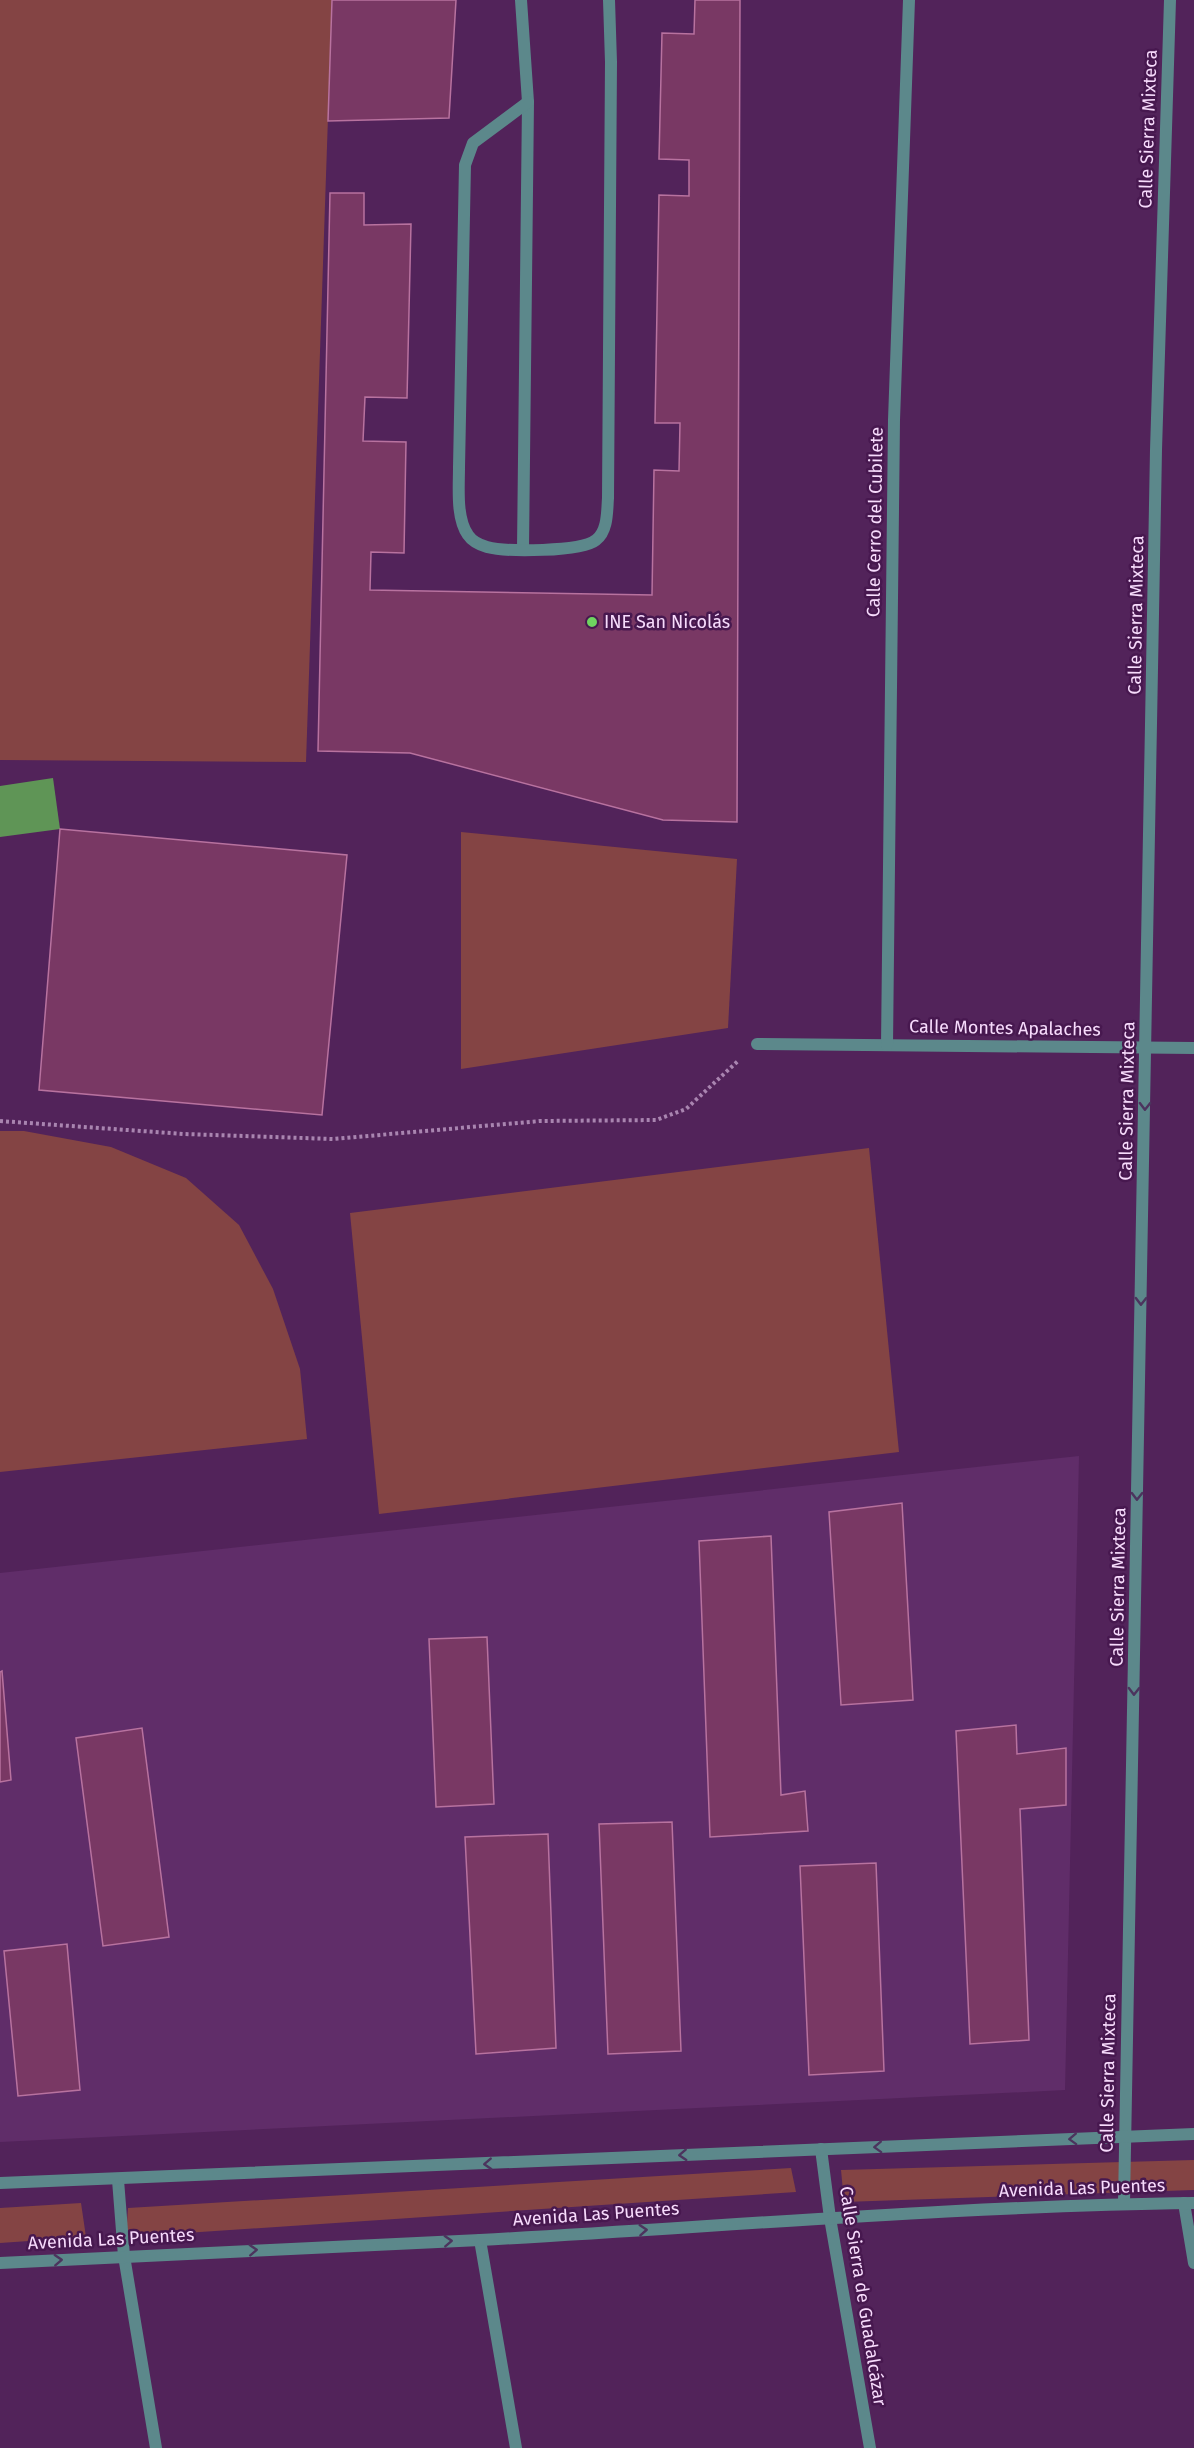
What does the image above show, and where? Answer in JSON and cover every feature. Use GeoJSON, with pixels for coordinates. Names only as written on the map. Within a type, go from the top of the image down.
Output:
{"type":"FeatureCollection","features":[{"type":"Feature","properties":{"kind":"street"},"geometry":{"type":"LineString","coordinates":[[521,0],[528,102],[523,549]]}},
{"type":"Feature","properties":{"kind":"street"},"geometry":{"type":"LineString","coordinates":[[528,102],[473,143],[465,165],[460,507],[467,534],[474,541],[488,547],[576,548],[588,545],[597,539],[604,528],[608,486],[611,62],[609,0]]}},
{"type":"Feature","properties":{"kind":"street","name":"Calle Cerro del Cubilete"},"geometry":{"type":"LineString","coordinates":[[887,1046],[894,420],[909,0]]}},
{"type":"Feature","properties":{"kind":"street","name":"Calle Sierra Mixteca"},"geometry":{"type":"LineString","coordinates":[[1124,2203],[1156,450],[1170,0]]}},
{"type":"Feature","properties":{"kind":"street","name":"Calle Montes Apalaches"},"geometry":{"type":"LineString","coordinates":[[757,1044],[1194,1048]]}},
{"type":"Feature","properties":{"kind":"street"},"geometry":{"type":"LineString","coordinates":[[0,2183],[118,2180],[1194,2134]]}},
{"type":"Feature","properties":{"kind":"street","name":"Calle Sierra de Guadalcázar"},"geometry":{"type":"LineString","coordinates":[[821,2149],[830,2218],[870,2448]]}},
{"type":"Feature","properties":{"kind":"street"},"geometry":{"type":"LineString","coordinates":[[118,2180],[124,2256],[156,2448]]}},
{"type":"Feature","properties":{"kind":"street","name":"Avenida Las Puentes"},"geometry":{"type":"LineString","coordinates":[[0,2263],[480,2240],[830,2218],[1124,2203],[1189,2203]]}},
{"type":"Feature","properties":{"kind":"street"},"geometry":{"type":"LineString","coordinates":[[1189,2203],[1194,2263]]}},
{"type":"Feature","properties":{"kind":"street"},"geometry":{"type":"LineString","coordinates":[[480,2240],[516,2448]]}},
{"type":"Feature","properties":{"kind":"path"},"geometry":{"type":"LineString","coordinates":[[0,1121],[184,1134],[333,1139],[540,1121],[656,1120],[686,1109],[757,1044]]}},
{"type":"Feature","properties":{"kind":"shaded area"},"geometry":{"type":"Polygon","coordinates":[[[0,0],[332,0],[306,762],[0,760],[0,0]]]}},
{"type":"Feature","properties":{"kind":"shaded area"},"geometry":{"type":"Polygon","coordinates":[[[53,778],[60,829],[0,837],[0,786],[53,778]]]}},
{"type":"Feature","properties":{"kind":"shaded area"},"geometry":{"type":"Polygon","coordinates":[[[461,832],[737,859],[728,1028],[461,1069],[461,832]]]}},
{"type":"Feature","properties":{"kind":"shaded area"},"geometry":{"type":"Polygon","coordinates":[[[0,1131],[24,1131],[111,1147],[186,1178],[239,1225],[273,1289],[300,1369],[307,1439],[0,1472],[0,1131]]]}},
{"type":"Feature","properties":{"kind":"shaded area"},"geometry":{"type":"Polygon","coordinates":[[[869,1148],[899,1452],[379,1514],[350,1213],[869,1148]]]}},
{"type":"Feature","properties":{"kind":"shaded area"},"geometry":{"type":"Polygon","coordinates":[[[1079,1456],[1065,2090],[0,2142],[0,1573],[1079,1456]]]}},
{"type":"Feature","properties":{"kind":"shaded area"},"geometry":{"type":"Polygon","coordinates":[[[1194,2160],[1194,2190],[844,2202],[841,2170],[1194,2160]]]}},
{"type":"Feature","properties":{"kind":"shaded area"},"geometry":{"type":"Polygon","coordinates":[[[791,2168],[796,2192],[126,2237],[128,2208],[791,2168]]]}},
{"type":"Feature","properties":{"kind":"shaded area"},"geometry":{"type":"Polygon","coordinates":[[[81,2203],[86,2237],[0,2243],[0,2208],[81,2203]]]}},
{"type":"Feature","properties":{"kind":"building"},"geometry":{"type":"Polygon","coordinates":[[[332,0],[456,0],[449,118],[328,121],[332,0]]]}},
{"type":"Feature","properties":{"kind":"building"},"geometry":{"type":"Polygon","coordinates":[[[695,0],[740,0],[737,822],[663,820],[410,753],[318,751],[330,193],[364,193],[364,225],[411,224],[407,398],[365,397],[363,441],[406,442],[404,553],[371,552],[370,590],[652,595],[654,470],[679,471],[680,423],[655,423],[659,195],[689,196],[689,160],[659,159],[662,33],[694,34],[695,0]]]}},
{"type":"Feature","properties":{"kind":"building"},"geometry":{"type":"Polygon","coordinates":[[[60,829],[347,855],[322,1115],[39,1090],[60,829]]]}},
{"type":"Feature","properties":{"kind":"building"},"geometry":{"type":"Polygon","coordinates":[[[902,1503],[913,1700],[841,1705],[829,1512],[902,1503]]]}},
{"type":"Feature","properties":{"kind":"building"},"geometry":{"type":"Polygon","coordinates":[[[771,1536],[781,1795],[805,1791],[808,1831],[710,1837],[699,1541],[771,1536]]]}},
{"type":"Feature","properties":{"kind":"building"},"geometry":{"type":"Polygon","coordinates":[[[487,1637],[494,1804],[436,1807],[429,1639],[487,1637]]]}},
{"type":"Feature","properties":{"kind":"building"},"geometry":{"type":"Polygon","coordinates":[[[2,1671],[11,1780],[0,1782],[0,1672],[2,1671]]]}},
{"type":"Feature","properties":{"kind":"building"},"geometry":{"type":"Polygon","coordinates":[[[1016,1725],[1017,1754],[1066,1748],[1066,1805],[1020,1809],[1029,2040],[970,2044],[956,1731],[1016,1725]]]}},
{"type":"Feature","properties":{"kind":"building"},"geometry":{"type":"Polygon","coordinates":[[[142,1728],[169,1937],[103,1946],[76,1738],[142,1728]]]}},
{"type":"Feature","properties":{"kind":"building"},"geometry":{"type":"Polygon","coordinates":[[[672,1822],[681,2051],[608,2054],[599,1824],[672,1822]]]}},
{"type":"Feature","properties":{"kind":"building"},"geometry":{"type":"Polygon","coordinates":[[[548,1834],[556,2048],[476,2054],[465,1837],[548,1834]]]}},
{"type":"Feature","properties":{"kind":"building"},"geometry":{"type":"Polygon","coordinates":[[[876,1863],[884,2071],[809,2075],[800,1866],[876,1863]]]}},
{"type":"Feature","properties":{"kind":"building"},"geometry":{"type":"Polygon","coordinates":[[[67,1944],[80,2090],[18,2096],[4,1951],[67,1944]]]}},
{"type":"Feature","properties":{"kind":"place","name":"INE San Nicolás"},"geometry":{"type":"Point","coordinates":[592,622]}}]}
